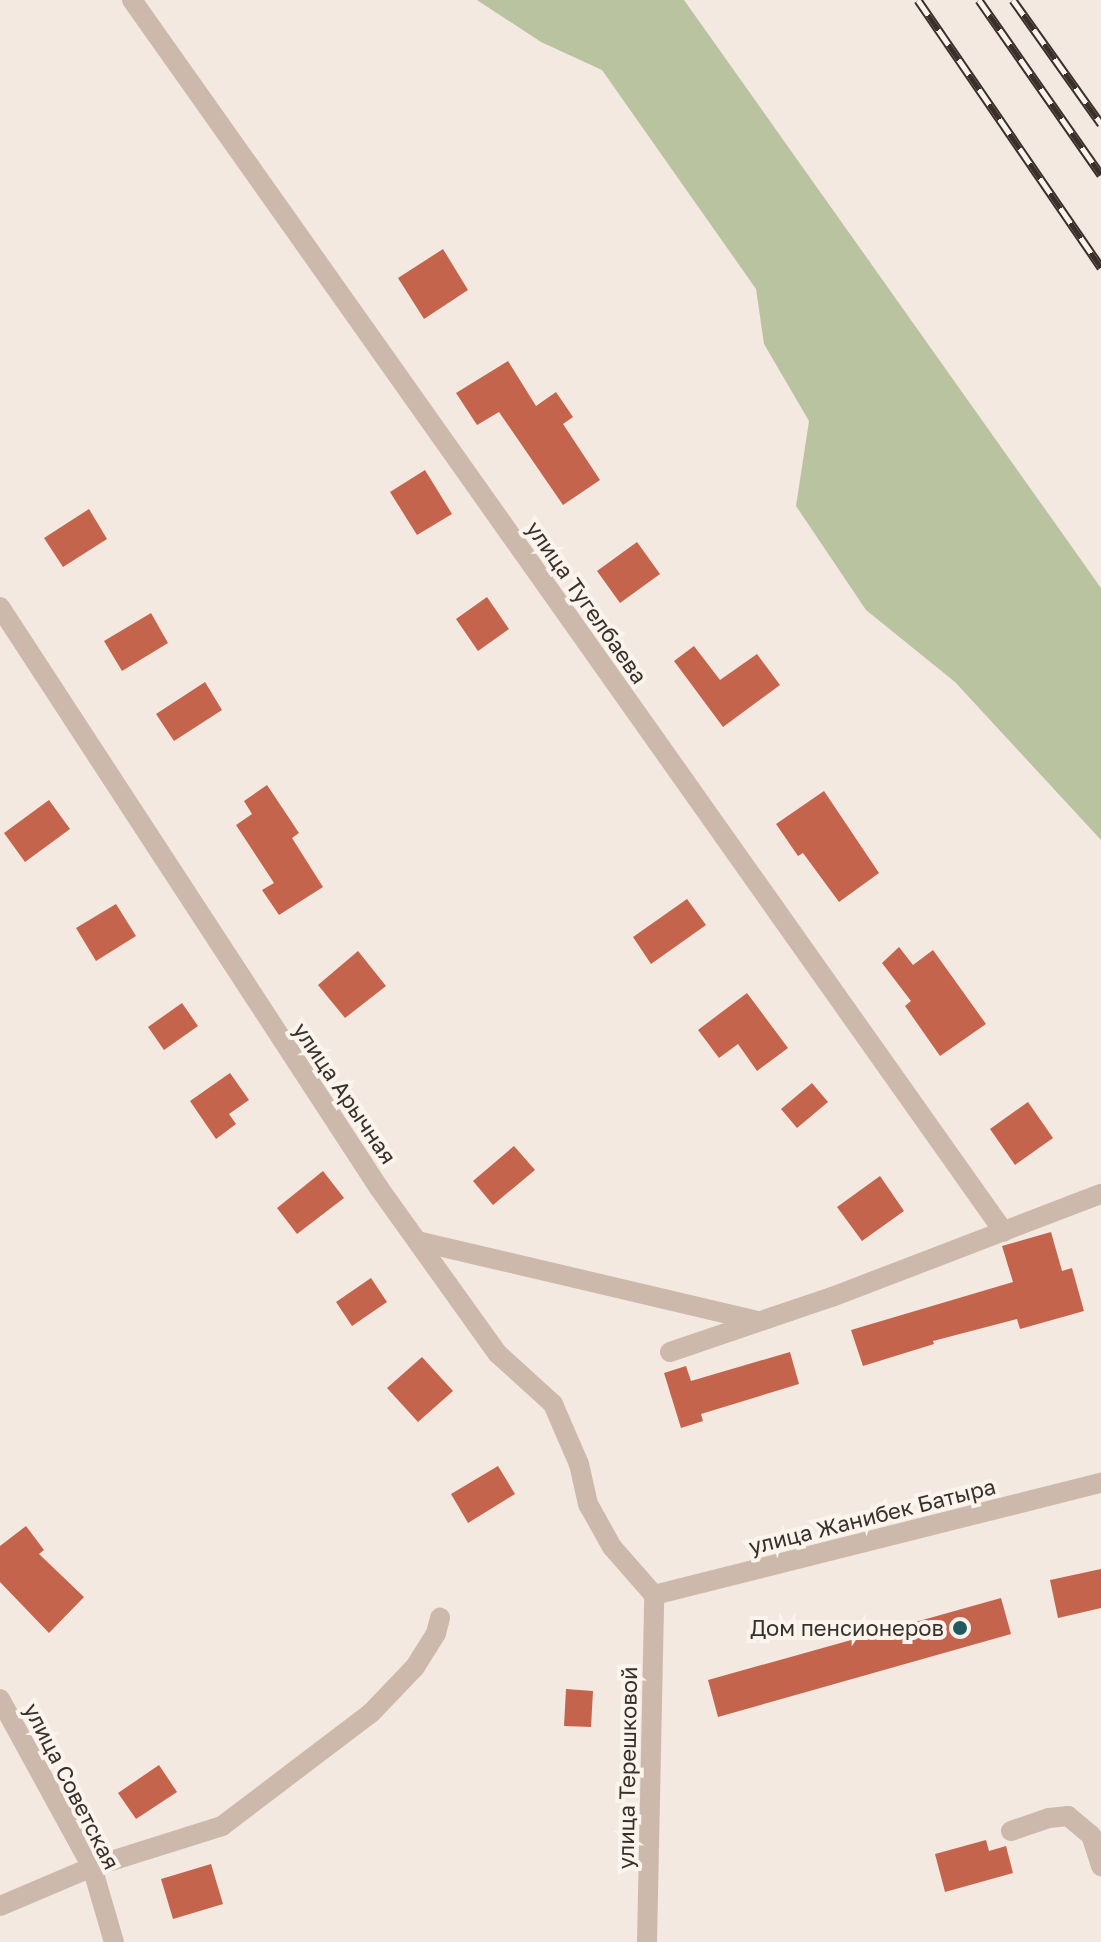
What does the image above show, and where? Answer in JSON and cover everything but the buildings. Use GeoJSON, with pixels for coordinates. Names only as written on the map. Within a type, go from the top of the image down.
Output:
{"type":"FeatureCollection","features":[{"type":"Feature","properties":{"kind":"street","name":"улица Тугелбаева"},"geometry":{"type":"LineString","coordinates":[[132,0],[1004,1232]]}},
{"type":"Feature","properties":{"kind":"street","name":"улица Арычная"},"geometry":{"type":"LineString","coordinates":[[0,607],[219,947],[417,1241],[497,1353],[553,1404],[579,1464],[588,1504],[612,1547],[654,1595]]}},
{"type":"Feature","properties":{"kind":"street"},"geometry":{"type":"LineString","coordinates":[[670,1352],[760,1322],[1101,1194]]}},
{"type":"Feature","properties":{"kind":"street"},"geometry":{"type":"LineString","coordinates":[[417,1241],[760,1322]]}},
{"type":"Feature","properties":{"kind":"street","name":"улица Жанибек Батыра"},"geometry":{"type":"LineString","coordinates":[[654,1595],[1101,1483]]}},
{"type":"Feature","properties":{"kind":"street","name":"улица Терешковой"},"geometry":{"type":"LineString","coordinates":[[647,1942],[654,1595]]}},
{"type":"Feature","properties":{"kind":"street"},"geometry":{"type":"LineString","coordinates":[[0,1906],[92,1867],[222,1826],[371,1713],[415,1667],[436,1633],[440,1618]]}},
{"type":"Feature","properties":{"kind":"street","name":"улица Советская"},"geometry":{"type":"LineString","coordinates":[[0,1699],[92,1867],[114,1942]]}},
{"type":"Feature","properties":{"kind":"street"},"geometry":{"type":"LineString","coordinates":[[1011,1831],[1049,1818],[1068,1816],[1091,1835],[1101,1866]]}},
{"type":"Feature","properties":{"kind":"green space"},"geometry":{"type":"Polygon","coordinates":[[[477,0],[684,0],[1101,588],[1101,840],[955,682],[866,610],[796,506],[809,421],[764,344],[756,289],[602,70],[541,42],[477,0]]]}},
{"type":"Feature","properties":{"kind":"railway"},"geometry":{"type":"LineString","coordinates":[[918,0],[1101,267]]}},
{"type":"Feature","properties":{"kind":"railway"},"geometry":{"type":"LineString","coordinates":[[979,0],[1101,175]]}},
{"type":"Feature","properties":{"kind":"railway"},"geometry":{"type":"LineString","coordinates":[[1013,0],[1101,124]]}},
{"type":"Feature","properties":{"kind":"place","name":"Дом пенсионеров"},"geometry":{"type":"Point","coordinates":[960,1628]}}]}
